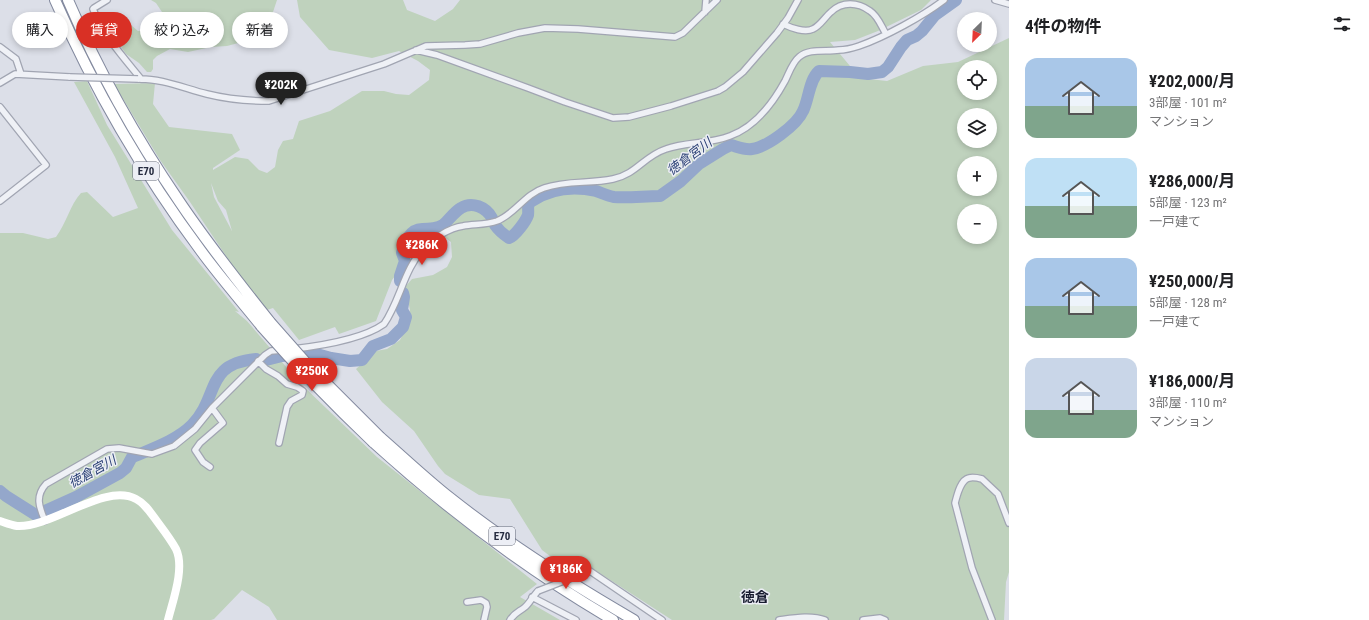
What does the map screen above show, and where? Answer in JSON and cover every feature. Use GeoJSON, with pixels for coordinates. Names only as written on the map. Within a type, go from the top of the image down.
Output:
{"type":"FeatureCollection","features":[{"type":"Feature","properties":{"kind":"highway","name":"E70"},"geometry":{"type":"LineString","coordinates":[[55,0],[70,34],[107,106],[139,161],[202,252],[266,325]]}},
{"type":"Feature","properties":{"kind":"highway","name":"E70"},"geometry":{"type":"LineString","coordinates":[[68,0],[110,86],[146,150],[178,201],[266,325],[306,376],[438,499],[480,533],[574,598],[613,620]]}},
{"type":"Feature","properties":{"kind":"highway","name":"E70"},"geometry":{"type":"LineString","coordinates":[[376,440],[486,525],[572,584],[634,620]]}},
{"type":"Feature","properties":{"kind":"street"},"geometry":{"type":"LineString","coordinates":[[107,0],[93,9],[95,14],[109,37],[139,79]]}},
{"type":"Feature","properties":{"kind":"street"},"geometry":{"type":"LineString","coordinates":[[705,12],[706,0]]}},
{"type":"Feature","properties":{"kind":"street"},"geometry":{"type":"LineString","coordinates":[[0,83],[15,74],[139,79],[171,83],[208,95],[253,101],[269,101],[384,64],[426,46],[465,46],[480,44],[518,33],[545,28],[578,29],[675,37],[683,33],[717,0]]}},
{"type":"Feature","properties":{"kind":"street"},"geometry":{"type":"LineString","coordinates":[[416,50],[449,60],[613,118],[621,118],[661,109],[718,91],[725,87],[743,72],[783,24],[798,0]]}},
{"type":"Feature","properties":{"kind":"street"},"geometry":{"type":"LineString","coordinates":[[45,520],[38,500],[42,488],[46,484],[107,449],[119,448],[152,454],[170,448],[186,438],[212,408],[258,361],[271,351],[304,348],[353,337],[384,324],[408,273],[420,253],[435,239],[452,229],[462,226],[492,223],[505,217],[526,199],[542,188],[559,183],[612,179],[625,176],[650,157],[667,148],[730,136],[740,132],[764,113],[775,99],[794,63],[799,58],[808,53],[842,50],[860,46],[886,34],[944,0]]}},
{"type":"Feature","properties":{"kind":"street"},"geometry":{"type":"LineString","coordinates":[[995,0],[1009,4]]}},
{"type":"Feature","properties":{"kind":"street"},"geometry":{"type":"LineString","coordinates":[[783,24],[795,29],[812,30],[840,5],[853,3],[870,11],[878,19],[886,34]]}},
{"type":"Feature","properties":{"kind":"street"},"geometry":{"type":"LineString","coordinates":[[0,47],[16,59],[21,74]]}},
{"type":"Feature","properties":{"kind":"street"},"geometry":{"type":"LineString","coordinates":[[0,107],[46,165],[0,201]]}},
{"type":"Feature","properties":{"kind":"street"},"geometry":{"type":"LineString","coordinates":[[258,361],[266,369],[278,376],[287,384],[304,391],[302,395],[291,402],[287,407],[279,443]]}},
{"type":"Feature","properties":{"kind":"street"},"geometry":{"type":"LineString","coordinates":[[210,466],[203,462],[194,450],[223,423],[212,408]]}},
{"type":"Feature","properties":{"kind":"street"},"geometry":{"type":"LineString","coordinates":[[992,620],[972,568],[955,503],[957,494],[964,481],[968,478],[982,479],[998,494],[1009,523]]}},
{"type":"Feature","properties":{"kind":"street"},"geometry":{"type":"LineString","coordinates":[[0,521],[18,526],[29,525],[75,507],[114,495],[122,494],[130,496],[144,505],[169,538],[176,550],[179,560],[177,583],[168,620]]}},
{"type":"Feature","properties":{"kind":"street"},"geometry":{"type":"LineString","coordinates":[[510,620],[520,610],[526,607],[538,591],[590,571],[662,620]]}},
{"type":"Feature","properties":{"kind":"street"},"geometry":{"type":"LineString","coordinates":[[532,597],[576,620]]}},
{"type":"Feature","properties":{"kind":"street"},"geometry":{"type":"LineString","coordinates":[[467,602],[481,600],[486,603],[487,608],[484,620]]}},
{"type":"Feature","properties":{"kind":"street"},"geometry":{"type":"LineString","coordinates":[[779,620],[795,618],[819,618],[825,620]]}},
{"type":"Feature","properties":{"kind":"street"},"geometry":{"type":"LineString","coordinates":[[863,620],[880,618],[885,620]]}},
{"type":"Feature","properties":{"kind":"green space"},"geometry":{"type":"Polygon","coordinates":[[[151,0],[277,0],[273,12],[232,12],[232,45],[224,46],[224,12],[162,12],[156,3],[151,0]]]}},
{"type":"Feature","properties":{"kind":"green space"},"geometry":{"type":"Polygon","coordinates":[[[297,0],[403,0],[407,10],[435,21],[453,9],[460,0],[931,0],[921,10],[878,31],[855,40],[830,42],[860,78],[887,81],[923,66],[957,62],[957,100],[997,100],[997,60],[962,60],[979,52],[997,52],[997,44],[1009,38],[1009,572],[1006,582],[1004,620],[672,620],[584,563],[567,569],[542,550],[510,499],[479,495],[445,474],[414,431],[382,402],[356,369],[376,351],[387,349],[400,340],[405,330],[410,310],[405,287],[412,279],[433,275],[447,267],[452,257],[451,242],[439,233],[422,241],[392,280],[376,321],[339,334],[335,327],[299,340],[273,308],[267,310],[240,277],[160,160],[114,84],[155,83],[153,104],[169,127],[232,134],[240,150],[213,168],[213,170],[235,157],[248,159],[259,170],[267,173],[275,167],[278,150],[283,141],[293,139],[299,121],[330,111],[362,91],[384,91],[409,95],[429,80],[430,70],[418,61],[399,51],[372,58],[329,50],[300,17],[297,0]],[[211,183],[214,197],[232,231],[226,210],[218,201],[211,183]]]}},
{"type":"Feature","properties":{"kind":"green space"},"geometry":{"type":"Polygon","coordinates":[[[132,26],[140,31],[140,48],[206,48],[188,52],[170,49],[153,60],[153,69],[151,72],[147,72],[139,63],[126,54],[122,48],[132,48],[132,26]]]}},
{"type":"Feature","properties":{"kind":"green space"},"geometry":{"type":"Polygon","coordinates":[[[87,81],[107,125],[172,230],[239,312],[235,311],[247,321],[300,383],[377,457],[537,584],[520,597],[560,620],[277,620],[269,607],[242,590],[214,619],[211,620],[0,620],[0,233],[23,233],[48,239],[56,237],[81,193],[87,192],[113,217],[138,208],[115,157],[74,82],[87,81]]]}},
{"type":"Feature","properties":{"kind":"waterway","name":"徳倉宮川"},"geometry":{"type":"LineString","coordinates":[[495,225],[501,232],[509,238],[511,237],[525,221],[528,215],[528,206],[530,203],[547,193],[563,189],[587,189],[614,197],[660,196],[681,181],[699,164],[723,149],[731,145],[744,149],[752,149],[773,140],[788,129],[800,117],[813,79],[819,71],[868,74],[882,72],[888,67],[907,40],[916,36],[935,15],[956,0]]}},
{"type":"Feature","properties":{"kind":"waterway","name":"徳倉宮川"},"geometry":{"type":"LineString","coordinates":[[400,281],[400,276],[405,261],[402,253],[403,249],[408,237],[414,231],[443,225],[458,210],[470,205],[482,208],[492,218]]}},
{"type":"Feature","properties":{"kind":"waterway","name":"徳倉宮川"},"geometry":{"type":"LineString","coordinates":[[266,360],[282,356],[313,353],[350,361],[362,360],[373,346],[391,339],[403,327],[406,317],[402,310],[404,297],[403,293]]}},
{"type":"Feature","properties":{"kind":"waterway","name":"徳倉宮川"},"geometry":{"type":"LineString","coordinates":[[0,491],[36,515],[76,497],[120,473],[126,468],[132,457],[165,443],[186,430],[201,414],[220,374],[228,367],[239,362],[256,359]]}},
{"type":"Feature","properties":{"kind":"district","name":"徳倉"},"geometry":{"type":"Point","coordinates":[755,597]}}]}
